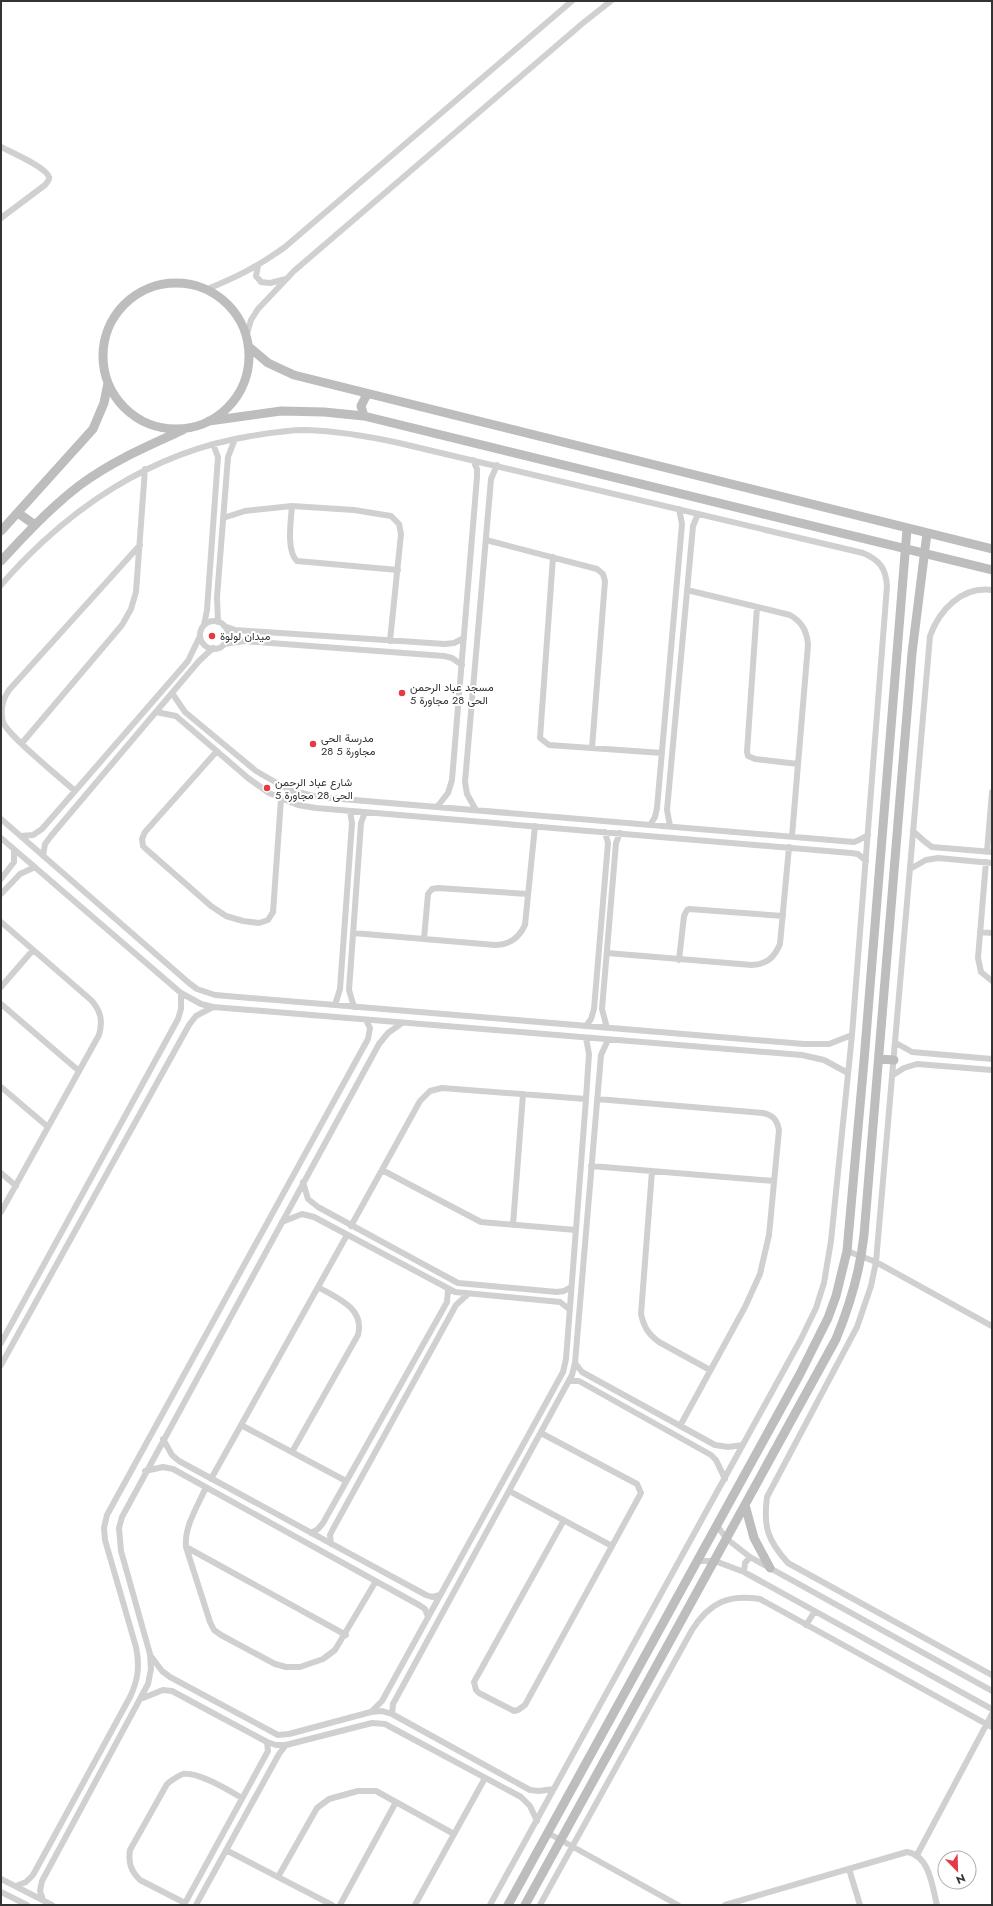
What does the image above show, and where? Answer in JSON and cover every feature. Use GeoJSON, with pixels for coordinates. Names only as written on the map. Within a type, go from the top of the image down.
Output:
{"type":"FeatureCollection","features":[{"type":"Feature","properties":{"kind":"street"},"geometry":{"type":"LineString","coordinates":[[205,290],[238,277],[258,266],[300,235],[572,1]]}},
{"type":"Feature","properties":{"kind":"street"},"geometry":{"type":"LineString","coordinates":[[1,561],[35,525],[81,484],[109,466],[138,451],[208,421],[225,410],[238,394],[247,371],[247,342],[251,320],[267,298],[286,279],[483,108],[611,1]]}},
{"type":"Feature","properties":{"kind":"street"},"geometry":{"type":"LineString","coordinates":[[1,147],[44,169],[49,176],[49,180],[45,185],[1,218]]}},
{"type":"Feature","properties":{"kind":"street"},"geometry":{"type":"LineString","coordinates":[[258,266],[256,276],[261,282],[270,283],[286,279]]}},
{"type":"Feature","properties":{"kind":"street"},"geometry":{"type":"LineString","coordinates":[[190,428],[164,428],[141,420],[125,408],[112,392],[108,383],[103,359],[107,334],[116,316],[129,301],[146,290],[165,285],[186,284],[205,290],[221,299],[234,312],[247,342],[257,355],[281,370],[294,375],[992,550]]}},
{"type":"Feature","properties":{"kind":"street"},"geometry":{"type":"LineString","coordinates":[[1,531],[93,429],[104,404],[108,383]]}},
{"type":"Feature","properties":{"kind":"street"},"geometry":{"type":"LineString","coordinates":[[364,416],[361,406],[366,396],[370,394]]}},
{"type":"Feature","properties":{"kind":"street"},"geometry":{"type":"LineString","coordinates":[[208,421],[281,411],[324,412],[364,416],[992,570]]}},
{"type":"Feature","properties":{"kind":"street"},"geometry":{"type":"LineString","coordinates":[[1,585],[44,540],[77,512],[110,489],[145,470],[178,455],[213,444],[274,432],[304,430],[354,434],[497,465],[863,553],[874,557],[882,565],[887,575],[888,586],[852,1035],[832,1241],[824,1283],[809,1325],[490,1905]]}},
{"type":"Feature","properties":{"kind":"street"},"geometry":{"type":"LineString","coordinates":[[218,622],[217,597],[228,454],[234,439]]}},
{"type":"Feature","properties":{"kind":"street"},"geometry":{"type":"LineString","coordinates":[[20,836],[38,832],[188,661],[200,636],[207,610],[218,457],[213,444]]}},
{"type":"Feature","properties":{"kind":"street"},"geometry":{"type":"LineString","coordinates":[[437,807],[448,793],[452,780],[477,477],[477,469],[474,460]]}},
{"type":"Feature","properties":{"kind":"street"},"geometry":{"type":"LineString","coordinates":[[476,810],[467,794],[465,782],[491,479],[497,465]]}},
{"type":"Feature","properties":{"kind":"street"},"geometry":{"type":"LineString","coordinates":[[22,743],[127,617],[136,592],[145,470]]}},
{"type":"Feature","properties":{"kind":"street"},"geometry":{"type":"LineString","coordinates":[[223,518],[245,512],[292,506],[354,510],[391,516],[399,524],[401,529],[390,641]]}},
{"type":"Feature","properties":{"kind":"street"},"geometry":{"type":"LineString","coordinates":[[292,506],[290,549],[291,554],[297,561],[398,570]]}},
{"type":"Feature","properties":{"kind":"street"},"geometry":{"type":"LineString","coordinates":[[650,825],[656,813],[662,753],[682,524],[679,509]]}},
{"type":"Feature","properties":{"kind":"street"},"geometry":{"type":"LineString","coordinates":[[18,513],[35,525]]}},
{"type":"Feature","properties":{"kind":"street"},"geometry":{"type":"LineString","coordinates":[[670,826],[667,810],[693,526],[698,514]]}},
{"type":"Feature","properties":{"kind":"street"},"geometry":{"type":"LineString","coordinates":[[508,1905],[699,1560],[819,1339],[836,1296],[847,1250],[866,1046],[896,652],[907,529]]}},
{"type":"Feature","properties":{"kind":"street"},"geometry":{"type":"LineString","coordinates":[[525,1905],[836,1339],[852,1299],[862,1257],[912,653],[927,533]]}},
{"type":"Feature","properties":{"kind":"street"},"geometry":{"type":"LineString","coordinates":[[486,540],[597,569],[603,574],[592,748]]}},
{"type":"Feature","properties":{"kind":"street"},"geometry":{"type":"LineString","coordinates":[[75,791],[8,731],[1,715],[4,697],[140,545]]}},
{"type":"Feature","properties":{"kind":"street"},"geometry":{"type":"LineString","coordinates":[[553,557],[539,734],[542,742],[549,745],[662,753]]}},
{"type":"Feature","properties":{"kind":"street"},"geometry":{"type":"LineString","coordinates":[[687,590],[790,616],[797,619],[806,631],[808,645],[792,836]]}},
{"type":"Feature","properties":{"kind":"street"},"geometry":{"type":"LineString","coordinates":[[992,590],[972,592],[957,598],[945,608],[938,617],[930,636],[876,1262],[871,1286],[857,1327],[767,1497],[765,1515],[768,1533],[776,1549],[788,1563],[992,1675]]}},
{"type":"Feature","properties":{"kind":"street"},"geometry":{"type":"LineString","coordinates":[[757,607],[747,752],[748,756],[755,759],[798,764]]}},
{"type":"Feature","properties":{"kind":"street"},"geometry":{"type":"LineString","coordinates":[[204,625],[211,621],[218,622],[235,630],[445,644],[454,643],[464,638]]}},
{"type":"Feature","properties":{"kind":"street"},"geometry":{"type":"LineString","coordinates":[[224,626],[227,634],[224,644]]}},
{"type":"Feature","properties":{"kind":"street"},"geometry":{"type":"LineString","coordinates":[[200,636],[203,643],[213,648]]}},
{"type":"Feature","properties":{"kind":"street"},"geometry":{"type":"LineString","coordinates":[[43,856],[45,844],[51,836],[199,661],[213,648],[224,644],[244,641],[444,656],[452,658],[462,665]]}},
{"type":"Feature","properties":{"kind":"street"},"geometry":{"type":"LineString","coordinates":[[896,652],[904,650],[912,653]]}},
{"type":"Feature","properties":{"kind":"street"},"geometry":{"type":"LineString","coordinates":[[172,693],[182,708],[256,771],[289,790],[318,797],[854,842],[868,835]]}},
{"type":"Feature","properties":{"kind":"street"},"geometry":{"type":"LineString","coordinates":[[156,712],[176,716],[258,786],[281,799],[316,808],[854,853],[866,861]]}},
{"type":"Feature","properties":{"kind":"street"},"geometry":{"type":"LineString","coordinates":[[217,751],[145,832],[142,839],[143,846],[146,849],[211,906],[226,916],[243,921],[259,923],[264,922],[273,912],[281,799]]}},
{"type":"Feature","properties":{"kind":"street"},"geometry":{"type":"LineString","coordinates":[[913,831],[924,842],[932,847],[989,852],[992,792]]}},
{"type":"Feature","properties":{"kind":"street"},"geometry":{"type":"LineString","coordinates":[[335,1005],[340,989],[352,823],[350,810]]}},
{"type":"Feature","properties":{"kind":"street"},"geometry":{"type":"LineString","coordinates":[[354,1007],[349,990],[361,823],[365,812]]}},
{"type":"Feature","properties":{"kind":"street"},"geometry":{"type":"LineString","coordinates":[[1,819],[189,983],[215,995],[820,1045],[840,1041],[852,1035]]}},
{"type":"Feature","properties":{"kind":"street"},"geometry":{"type":"LineString","coordinates":[[353,933],[495,945],[510,942],[517,938],[525,925],[535,826]]}},
{"type":"Feature","properties":{"kind":"street"},"geometry":{"type":"LineString","coordinates":[[586,1026],[594,1009],[608,843],[605,832]]}},
{"type":"Feature","properties":{"kind":"street"},"geometry":{"type":"LineString","coordinates":[[607,1028],[602,1008],[616,843],[620,833]]}},
{"type":"Feature","properties":{"kind":"street"},"geometry":{"type":"LineString","coordinates":[[1,838],[181,993],[201,1004],[213,1007],[402,1023],[802,1054],[824,1060],[848,1073]]}},
{"type":"Feature","properties":{"kind":"street"},"geometry":{"type":"LineString","coordinates":[[607,953],[752,966],[766,962],[776,953],[780,944],[789,848]]}},
{"type":"Feature","properties":{"kind":"street"},"geometry":{"type":"LineString","coordinates":[[1,879],[14,862],[14,850]]}},
{"type":"Feature","properties":{"kind":"street"},"geometry":{"type":"LineString","coordinates":[[910,869],[932,859],[989,862],[980,932],[978,965],[986,978],[992,981]]}},
{"type":"Feature","properties":{"kind":"street"},"geometry":{"type":"LineString","coordinates":[[1,894],[16,876],[35,867]]}},
{"type":"Feature","properties":{"kind":"street"},"geometry":{"type":"LineString","coordinates":[[9,869],[16,876]]}},
{"type":"Feature","properties":{"kind":"street"},"geometry":{"type":"LineString","coordinates":[[424,939],[428,894],[435,888],[528,894]]}},
{"type":"Feature","properties":{"kind":"street"},"geometry":{"type":"LineString","coordinates":[[679,960],[684,916],[689,909],[783,916]]}},
{"type":"Feature","properties":{"kind":"street"},"geometry":{"type":"LineString","coordinates":[[1,922],[91,1000],[97,1007],[101,1016],[99,1035],[1,1212]]}},
{"type":"Feature","properties":{"kind":"street"},"geometry":{"type":"LineString","coordinates":[[980,932],[992,934]]}},
{"type":"Feature","properties":{"kind":"street"},"geometry":{"type":"LineString","coordinates":[[133,951],[141,941]]}},
{"type":"Feature","properties":{"kind":"street"},"geometry":{"type":"LineString","coordinates":[[1,987],[33,950]]}},
{"type":"Feature","properties":{"kind":"street"},"geometry":{"type":"LineString","coordinates":[[1,1343],[178,1019],[182,1009],[181,993]]}},
{"type":"Feature","properties":{"kind":"street"},"geometry":{"type":"LineString","coordinates":[[1,1004],[79,1071]]}},
{"type":"Feature","properties":{"kind":"street"},"geometry":{"type":"LineString","coordinates":[[1,1366],[189,1025],[196,1016],[213,1007]]}},
{"type":"Feature","properties":{"kind":"street"},"geometry":{"type":"LineString","coordinates":[[16,1886],[26,1882],[32,1875],[136,1685],[139,1673],[139,1660],[105,1540],[104,1528],[110,1509],[368,1039],[370,1028],[366,1020]]}},
{"type":"Feature","properties":{"kind":"street"},"geometry":{"type":"LineString","coordinates":[[518,1020],[518,1032]]}},
{"type":"Feature","properties":{"kind":"street"},"geometry":{"type":"LineString","coordinates":[[43,1900],[40,1891],[42,1881],[143,1698],[148,1684],[151,1669],[150,1654],[121,1551],[119,1528],[126,1506],[379,1044],[388,1033],[402,1023]]}},
{"type":"Feature","properties":{"kind":"street"},"geometry":{"type":"LineString","coordinates":[[371,1712],[382,1701],[563,1372],[566,1359],[589,1061],[586,1038]]}},
{"type":"Feature","properties":{"kind":"street"},"geometry":{"type":"LineString","coordinates":[[392,1714],[392,1704],[525,1463],[569,1381],[575,1363],[600,1061],[602,1049],[608,1040]]}},
{"type":"Feature","properties":{"kind":"street"},"geometry":{"type":"LineString","coordinates":[[896,1043],[912,1052],[992,1059]]}},
{"type":"Feature","properties":{"kind":"street"},"geometry":{"type":"LineString","coordinates":[[879,1059],[894,1060]]}},
{"type":"Feature","properties":{"kind":"street"},"geometry":{"type":"LineString","coordinates":[[589,1061],[600,1061]]}},
{"type":"Feature","properties":{"kind":"street"},"geometry":{"type":"LineString","coordinates":[[893,1075],[904,1068],[918,1064],[992,1070]]}},
{"type":"Feature","properties":{"kind":"street"},"geometry":{"type":"LineString","coordinates":[[1,1087],[48,1127]]}},
{"type":"Feature","properties":{"kind":"street"},"geometry":{"type":"LineString","coordinates":[[351,1226],[420,1101],[430,1091],[442,1088],[586,1099]]}},
{"type":"Feature","properties":{"kind":"street"},"geometry":{"type":"LineString","coordinates":[[513,1225],[524,1094]]}},
{"type":"Feature","properties":{"kind":"street"},"geometry":{"type":"LineString","coordinates":[[597,1099],[769,1114],[778,1124],[768,1239],[760,1274],[754,1290],[680,1426]]}},
{"type":"Feature","properties":{"kind":"street"},"geometry":{"type":"LineString","coordinates":[[591,1166],[774,1181]]}},
{"type":"Feature","properties":{"kind":"street"},"geometry":{"type":"LineString","coordinates":[[382,1170],[472,1219],[486,1223],[576,1230]]}},
{"type":"Feature","properties":{"kind":"street"},"geometry":{"type":"LineString","coordinates":[[652,1171],[641,1314],[643,1322],[652,1337],[710,1370]]}},
{"type":"Feature","properties":{"kind":"street"},"geometry":{"type":"LineString","coordinates":[[1,1173],[16,1186]]}},
{"type":"Feature","properties":{"kind":"street"},"geometry":{"type":"LineString","coordinates":[[303,1182],[305,1193],[312,1204],[450,1280],[462,1284],[557,1292],[564,1291],[571,1286]]}},
{"type":"Feature","properties":{"kind":"street"},"geometry":{"type":"LineString","coordinates":[[282,1222],[295,1215],[308,1215],[448,1290],[468,1294],[557,1302],[563,1304],[570,1310]]}},
{"type":"Feature","properties":{"kind":"street"},"geometry":{"type":"LineString","coordinates":[[211,1479],[347,1235]]}},
{"type":"Feature","properties":{"kind":"street"},"geometry":{"type":"LineString","coordinates":[[55,1245],[64,1251]]}},
{"type":"Feature","properties":{"kind":"street"},"geometry":{"type":"LineString","coordinates":[[847,1250],[876,1262],[992,1326]]}},
{"type":"Feature","properties":{"kind":"street"},"geometry":{"type":"LineString","coordinates":[[292,1452],[359,1330],[358,1318],[352,1308],[318,1287]]}},
{"type":"Feature","properties":{"kind":"street"},"geometry":{"type":"LineString","coordinates":[[311,1533],[320,1526],[346,1481],[446,1302],[448,1290]]}},
{"type":"Feature","properties":{"kind":"street"},"geometry":{"type":"LineString","coordinates":[[331,1544],[331,1532],[336,1522],[456,1304],[468,1294]]}},
{"type":"Feature","properties":{"kind":"street"},"geometry":{"type":"LineString","coordinates":[[575,1363],[582,1372],[719,1446],[743,1445]]}},
{"type":"Feature","properties":{"kind":"street"},"geometry":{"type":"LineString","coordinates":[[569,1381],[579,1381],[710,1455],[716,1460],[725,1479]]}},
{"type":"Feature","properties":{"kind":"street"},"geometry":{"type":"LineString","coordinates":[[241,1425],[346,1481]]}},
{"type":"Feature","properties":{"kind":"street"},"geometry":{"type":"LineString","coordinates":[[541,1433],[639,1487],[641,1493],[522,1708],[514,1710],[479,1693],[475,1686],[476,1678],[564,1520]]}},
{"type":"Feature","properties":{"kind":"street"},"geometry":{"type":"LineString","coordinates":[[163,1439],[175,1458],[211,1479],[426,1595],[432,1597],[440,1595]]}},
{"type":"Feature","properties":{"kind":"street"},"geometry":{"type":"LineString","coordinates":[[516,1458],[525,1463]]}},
{"type":"Feature","properties":{"kind":"street"},"geometry":{"type":"LineString","coordinates":[[146,1471],[168,1467],[422,1607],[428,1617]]}},
{"type":"Feature","properties":{"kind":"street"},"geometry":{"type":"LineString","coordinates":[[206,1487],[188,1526],[186,1547],[210,1622],[214,1630],[221,1635],[275,1664],[300,1667],[327,1656],[338,1646],[346,1635],[376,1581]]}},
{"type":"Feature","properties":{"kind":"street"},"geometry":{"type":"LineString","coordinates":[[509,1491],[612,1546]]}},
{"type":"Feature","properties":{"kind":"street"},"geometry":{"type":"LineString","coordinates":[[745,1506],[754,1538],[770,1568]]}},
{"type":"Feature","properties":{"kind":"street"},"geometry":{"type":"LineString","coordinates":[[717,1526],[727,1539],[750,1557],[992,1691]]}},
{"type":"Feature","properties":{"kind":"street"},"geometry":{"type":"LineString","coordinates":[[186,1547],[346,1635]]}},
{"type":"Feature","properties":{"kind":"street"},"geometry":{"type":"LineString","coordinates":[[744,1572],[745,1563],[750,1557]]}},
{"type":"Feature","properties":{"kind":"street"},"geometry":{"type":"LineString","coordinates":[[699,1560],[715,1561],[744,1572],[992,1709]]}},
{"type":"Feature","properties":{"kind":"street"},"geometry":{"type":"LineString","coordinates":[[822,1597],[828,1584]]}},
{"type":"Feature","properties":{"kind":"street"},"geometry":{"type":"LineString","coordinates":[[540,1905],[699,1618],[720,1602],[733,1598],[747,1597],[760,1599],[989,1725]]}},
{"type":"Feature","properties":{"kind":"street"},"geometry":{"type":"LineString","coordinates":[[123,1602],[134,1599]]}},
{"type":"Feature","properties":{"kind":"street"},"geometry":{"type":"LineString","coordinates":[[806,1625],[815,1611]]}},
{"type":"Feature","properties":{"kind":"street"},"geometry":{"type":"LineString","coordinates":[[150,1654],[162,1671],[170,1677],[278,1735],[289,1734],[371,1712],[382,1711],[392,1714],[530,1790],[539,1791],[554,1789]]}},
{"type":"Feature","properties":{"kind":"street"},"geometry":{"type":"LineString","coordinates":[[143,1698],[163,1690],[172,1691],[267,1742],[276,1745],[286,1745],[372,1723],[381,1723],[524,1799],[530,1806],[537,1821]]}},
{"type":"Feature","properties":{"kind":"street"},"geometry":{"type":"LineString","coordinates":[[917,1855],[989,1725],[992,1714]]}},
{"type":"Feature","properties":{"kind":"street"},"geometry":{"type":"LineString","coordinates":[[242,1798],[198,1776],[190,1774],[175,1777],[167,1784],[130,1850],[130,1867],[134,1874],[140,1880],[185,1904],[268,1751],[267,1742]]}},
{"type":"Feature","properties":{"kind":"street"},"geometry":{"type":"LineString","coordinates":[[196,1905],[279,1754],[286,1745]]}},
{"type":"Feature","properties":{"kind":"street"},"geometry":{"type":"LineString","coordinates":[[414,1905],[485,1778]]}},
{"type":"Feature","properties":{"kind":"street"},"geometry":{"type":"LineString","coordinates":[[278,1877],[313,1815],[323,1803],[337,1796],[364,1790],[376,1791],[454,1834]]}},
{"type":"Feature","properties":{"kind":"street"},"geometry":{"type":"LineString","coordinates":[[340,1905],[396,1802]]}},
{"type":"Feature","properties":{"kind":"street"},"geometry":{"type":"LineString","coordinates":[[548,1833],[678,1905]]}},
{"type":"Feature","properties":{"kind":"street"},"geometry":{"type":"LineString","coordinates":[[226,1850],[332,1905]]}},
{"type":"Feature","properties":{"kind":"street"},"geometry":{"type":"LineString","coordinates":[[725,1905],[907,1852],[917,1855],[926,1866],[937,1905]]}},
{"type":"Feature","properties":{"kind":"street"},"geometry":{"type":"LineString","coordinates":[[849,1869],[860,1905]]}},
{"type":"Feature","properties":{"kind":"street"},"geometry":{"type":"LineString","coordinates":[[1,1879],[52,1905]]}},
{"type":"Feature","properties":{"kind":"street"},"geometry":{"type":"LineString","coordinates":[[1,1892],[27,1905]]}},
{"type":"Feature","properties":{"kind":"place","name":"ميدان لولوة"},"geometry":{"type":"Point","coordinates":[212,636]}},
{"type":"Feature","properties":{"kind":"place","name":"مسجد عباد الرحمن الحى 28 مجاورة 5"},"geometry":{"type":"Point","coordinates":[402,693]}},
{"type":"Feature","properties":{"kind":"place","name":"مدرسة الحى 28 مجاورة 5"},"geometry":{"type":"Point","coordinates":[313,744]}},
{"type":"Feature","properties":{"kind":"place","name":"شارع عباد الرحمن الحى 28 مجاورة 5"},"geometry":{"type":"Point","coordinates":[267,788]}}]}
